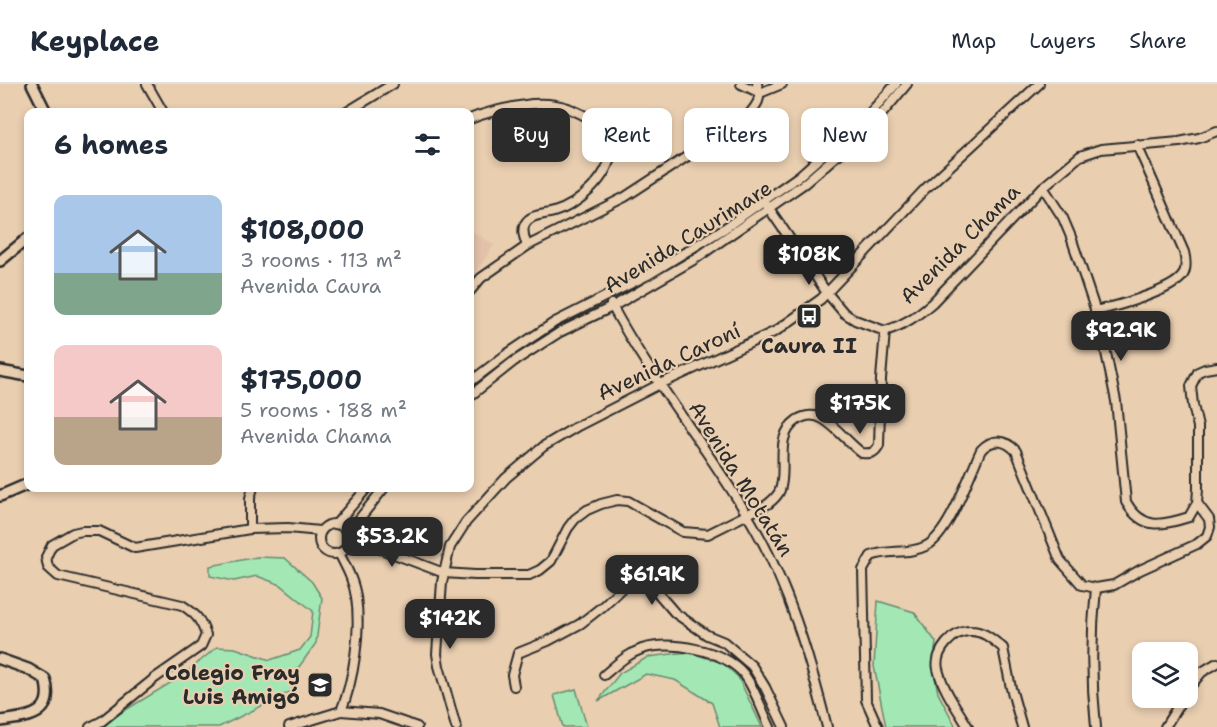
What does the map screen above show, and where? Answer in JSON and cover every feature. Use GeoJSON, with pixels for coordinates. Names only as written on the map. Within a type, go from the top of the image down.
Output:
{"type":"FeatureCollection","features":[{"type":"Feature","properties":{"kind":"street"},"geometry":{"type":"LineString","coordinates":[[32,84],[44,108]]}},
{"type":"Feature","properties":{"kind":"street"},"geometry":{"type":"LineString","coordinates":[[147,84],[161,108]]}},
{"type":"Feature","properties":{"kind":"street"},"geometry":{"type":"LineString","coordinates":[[354,108],[393,84]]}},
{"type":"Feature","properties":{"kind":"street"},"geometry":{"type":"LineString","coordinates":[[741,84],[760,93],[782,84]]}},
{"type":"Feature","properties":{"kind":"street"},"geometry":{"type":"LineString","coordinates":[[474,286],[481,278],[527,246],[625,197],[746,118],[759,101],[760,93],[756,84]]}},
{"type":"Feature","properties":{"kind":"street","name":"Avenida Caurimare"},"geometry":{"type":"LineString","coordinates":[[474,379],[555,322],[608,297],[690,251],[799,176],[869,114],[897,84]]}},
{"type":"Feature","properties":{"kind":"street","name":"Avenida Caurimare"},"geometry":{"type":"LineString","coordinates":[[474,393],[513,362],[560,332],[612,307],[695,259],[805,183],[876,121],[908,84]]}},
{"type":"Feature","properties":{"kind":"street","name":"Avenida Caroní"},"geometry":{"type":"LineString","coordinates":[[456,727],[437,654],[444,573],[450,547],[457,534],[484,500],[544,446],[660,384],[776,331],[827,293],[925,189],[1039,84]]}},
{"type":"Feature","properties":{"kind":"street"},"geometry":{"type":"LineString","coordinates":[[474,118],[524,105],[561,105],[593,120],[607,135],[611,144],[611,154],[604,172],[583,197],[556,212],[530,218],[524,225],[523,234],[527,246]]}},
{"type":"Feature","properties":{"kind":"street","name":"Avenida Chama"},"geometry":{"type":"LineString","coordinates":[[885,331],[914,318],[932,303],[1043,187],[1080,156],[1101,149],[1179,142],[1217,131]]}},
{"type":"Feature","properties":{"kind":"street"},"geometry":{"type":"LineString","coordinates":[[1095,311],[1113,307],[1174,285],[1184,274],[1186,264],[1184,252],[1137,145]]}},
{"type":"Feature","properties":{"kind":"street"},"geometry":{"type":"LineString","coordinates":[[1043,187],[1071,237],[1106,348],[1116,402],[1126,502],[1132,512],[1142,521],[1164,525],[1189,517],[1197,503],[1198,427],[1192,405],[1191,386],[1198,372],[1217,367]]}},
{"type":"Feature","properties":{"kind":"street"},"geometry":{"type":"LineString","coordinates":[[348,535],[444,573],[529,575],[551,561],[568,528],[576,519],[594,507],[617,500],[636,504],[683,532],[695,534],[708,534],[768,504],[776,497],[780,489],[782,448],[786,432],[802,417],[822,418],[862,453],[875,452],[879,445],[885,331],[855,320],[844,313],[827,293],[763,200]]}},
{"type":"Feature","properties":{"kind":"street"},"geometry":{"type":"LineString","coordinates":[[0,261],[24,241]]}},
{"type":"Feature","properties":{"kind":"street","name":"Avenida Motatán"},"geometry":{"type":"LineString","coordinates":[[608,297],[660,384],[746,514],[781,579],[807,652],[827,727]]}},
{"type":"Feature","properties":{"kind":"street"},"geometry":{"type":"LineString","coordinates":[[0,371],[24,375]]}},
{"type":"Feature","properties":{"kind":"street"},"geometry":{"type":"LineString","coordinates":[[878,727],[866,699],[863,570],[871,556],[882,552],[912,551],[926,546],[939,537],[957,505],[981,450],[987,443],[998,440],[1010,444],[1016,451],[1060,560],[1082,585],[1096,588],[1114,585],[1140,570],[1197,544],[1208,536],[1210,527],[1209,519],[1197,503]]}},
{"type":"Feature","properties":{"kind":"street"},"geometry":{"type":"LineString","coordinates":[[0,496],[24,486]]}},
{"type":"Feature","properties":{"kind":"street"},"geometry":{"type":"LineString","coordinates":[[250,529],[252,492]]}},
{"type":"Feature","properties":{"kind":"street"},"geometry":{"type":"LineString","coordinates":[[336,524],[364,492]]}},
{"type":"Feature","properties":{"kind":"street"},"geometry":{"type":"LineString","coordinates":[[348,535],[381,492]]}},
{"type":"Feature","properties":{"kind":"street"},"geometry":{"type":"LineString","coordinates":[[336,524],[345,527],[348,535],[347,546],[339,554],[323,550],[318,541],[320,531],[325,526],[336,524]]}},
{"type":"Feature","properties":{"kind":"street"},"geometry":{"type":"LineString","coordinates":[[90,727],[102,721],[155,678],[201,646],[206,635],[202,621],[182,605],[58,576],[48,567],[46,557],[52,545],[73,533],[82,531],[99,531],[135,548],[250,529],[288,528],[320,531]]}},
{"type":"Feature","properties":{"kind":"street"},"geometry":{"type":"LineString","coordinates":[[339,554],[349,573],[356,597],[357,621],[356,647],[347,698],[342,711]]}},
{"type":"Feature","properties":{"kind":"street"},"geometry":{"type":"LineString","coordinates":[[514,686],[512,675],[518,653],[548,642],[580,624],[636,575],[645,574],[652,580],[656,591],[675,613],[707,635],[724,642],[752,666],[784,727]]}},
{"type":"Feature","properties":{"kind":"street"},"geometry":{"type":"LineString","coordinates":[[1096,588],[1092,624],[1093,699],[1096,727]]}},
{"type":"Feature","properties":{"kind":"street"},"geometry":{"type":"LineString","coordinates":[[968,727],[948,695],[937,666],[944,645],[969,630],[986,634],[1003,648],[1022,727]]}},
{"type":"Feature","properties":{"kind":"street"},"geometry":{"type":"LineString","coordinates":[[604,675],[628,655],[644,648],[677,646],[695,649],[727,660],[745,675],[770,727]]}},
{"type":"Feature","properties":{"kind":"street"},"geometry":{"type":"LineString","coordinates":[[0,658],[28,669],[45,679],[49,692],[47,702],[32,716],[0,721]]}},
{"type":"Feature","properties":{"kind":"street"},"geometry":{"type":"LineString","coordinates":[[1198,677],[1217,663]]}},
{"type":"Feature","properties":{"kind":"street"},"geometry":{"type":"LineString","coordinates":[[1165,727],[1177,708]]}},
{"type":"Feature","properties":{"kind":"street"},"geometry":{"type":"LineString","coordinates":[[289,727],[342,711],[379,714],[417,727]]}},
{"type":"Feature","properties":{"kind":"shaded area"},"geometry":{"type":"Polygon","coordinates":[[[474,232],[494,245],[474,275],[474,232]]]}},
{"type":"Feature","properties":{"kind":"green space"},"geometry":{"type":"Polygon","coordinates":[[[257,557],[285,558],[312,582],[322,598],[316,643],[296,671],[292,691],[219,727],[92,727],[119,714],[182,676],[217,647],[235,648],[270,660],[300,650],[310,637],[313,611],[281,585],[257,576],[234,581],[210,576],[210,566],[257,557]]]}},
{"type":"Feature","properties":{"kind":"green space"},"geometry":{"type":"Polygon","coordinates":[[[878,601],[914,612],[936,642],[933,667],[938,693],[956,727],[886,727],[874,666],[878,601]]]}},
{"type":"Feature","properties":{"kind":"green space"},"geometry":{"type":"Polygon","coordinates":[[[688,652],[723,663],[738,677],[762,727],[720,727],[712,703],[675,680],[646,674],[598,701],[620,673],[648,657],[688,652]]]}},
{"type":"Feature","properties":{"kind":"green space"},"geometry":{"type":"Polygon","coordinates":[[[576,689],[587,727],[563,727],[554,695],[576,689]]]}},
{"type":"Feature","properties":{"kind":"place","name":"Caura II"},"geometry":{"type":"Point","coordinates":[809,316]}},
{"type":"Feature","properties":{"kind":"place","name":"Colegio Fray Luis Amigó"},"geometry":{"type":"Point","coordinates":[320,685]}}]}
